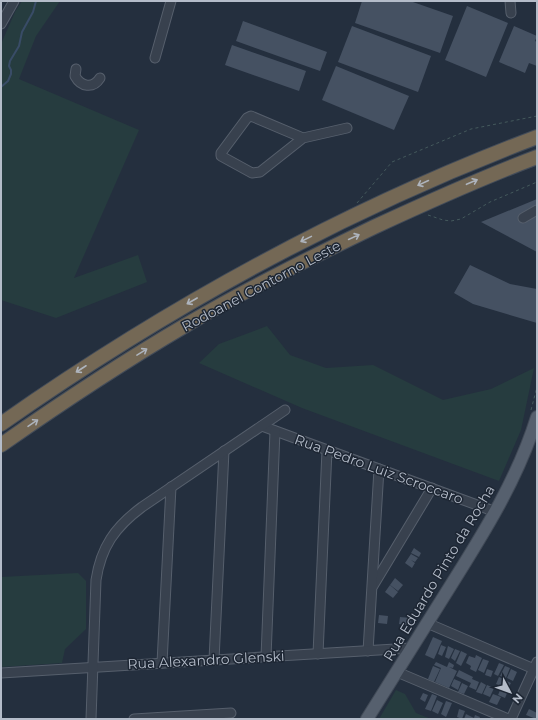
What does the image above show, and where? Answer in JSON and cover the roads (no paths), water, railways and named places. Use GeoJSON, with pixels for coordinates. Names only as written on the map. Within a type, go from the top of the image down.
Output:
{"type":"FeatureCollection","features":[{"type":"Feature","properties":{"kind":"highway","name":"Rodoanel Contorno Leste"},"geometry":{"type":"LineString","coordinates":[[1,424],[144,329],[269,258],[436,177],[537,137]]}},
{"type":"Feature","properties":{"kind":"highway","name":"Rodoanel Contorno Leste"},"geometry":{"type":"LineString","coordinates":[[1,445],[85,388],[186,324],[302,262],[480,179],[537,157]]}},
{"type":"Feature","properties":{"kind":"main road","name":"Rua Eduardo Pinto da Rocha"},"geometry":{"type":"LineString","coordinates":[[367,719],[496,512],[518,468],[537,417]]}},
{"type":"Feature","properties":{"kind":"street"},"geometry":{"type":"LineString","coordinates":[[1,24],[14,1]]}},
{"type":"Feature","properties":{"kind":"street"},"geometry":{"type":"LineString","coordinates":[[155,58],[172,1]]}},
{"type":"Feature","properties":{"kind":"street"},"geometry":{"type":"LineString","coordinates":[[510,1],[511,13]]}},
{"type":"Feature","properties":{"kind":"street"},"geometry":{"type":"LineString","coordinates":[[76,69],[75,76],[78,82],[84,85],[91,86],[97,83],[100,78]]}},
{"type":"Feature","properties":{"kind":"street"},"geometry":{"type":"LineString","coordinates":[[303,138],[252,116],[247,118],[221,153],[221,156],[252,173],[260,172],[303,138],[347,128]]}},
{"type":"Feature","properties":{"kind":"street"},"geometry":{"type":"LineString","coordinates":[[523,218],[537,210]]}},
{"type":"Feature","properties":{"kind":"street"},"geometry":{"type":"LineString","coordinates":[[91,719],[96,580],[103,550],[115,532],[128,518],[285,410]]}},
{"type":"Feature","properties":{"kind":"street","name":"Rua Pedro Luiz Scroccaro"},"geometry":{"type":"LineString","coordinates":[[262,426],[496,512]]}},
{"type":"Feature","properties":{"kind":"street"},"geometry":{"type":"LineString","coordinates":[[266,657],[275,431]]}},
{"type":"Feature","properties":{"kind":"street"},"geometry":{"type":"LineString","coordinates":[[318,654],[327,450]]}},
{"type":"Feature","properties":{"kind":"street"},"geometry":{"type":"LineString","coordinates":[[214,660],[224,451]]}},
{"type":"Feature","properties":{"kind":"street"},"geometry":{"type":"LineString","coordinates":[[368,651],[379,469]]}},
{"type":"Feature","properties":{"kind":"street"},"geometry":{"type":"LineString","coordinates":[[162,663],[171,487]]}},
{"type":"Feature","properties":{"kind":"street"},"geometry":{"type":"LineString","coordinates":[[372,587],[432,488]]}},
{"type":"Feature","properties":{"kind":"street"},"geometry":{"type":"LineString","coordinates":[[397,672],[510,719],[536,666],[427,623]]}},
{"type":"Feature","properties":{"kind":"street","name":"Rua Alexandro Glenski"},"geometry":{"type":"LineString","coordinates":[[1,673],[412,648]]}},
{"type":"Feature","properties":{"kind":"street"},"geometry":{"type":"LineString","coordinates":[[134,719],[231,713]]}},
{"type":"Feature","properties":{"kind":"waterway"},"geometry":{"type":"LineString","coordinates":[[1,87],[8,81],[11,74],[9,66],[10,61],[19,46],[22,32],[33,12],[36,1]]}}]}
